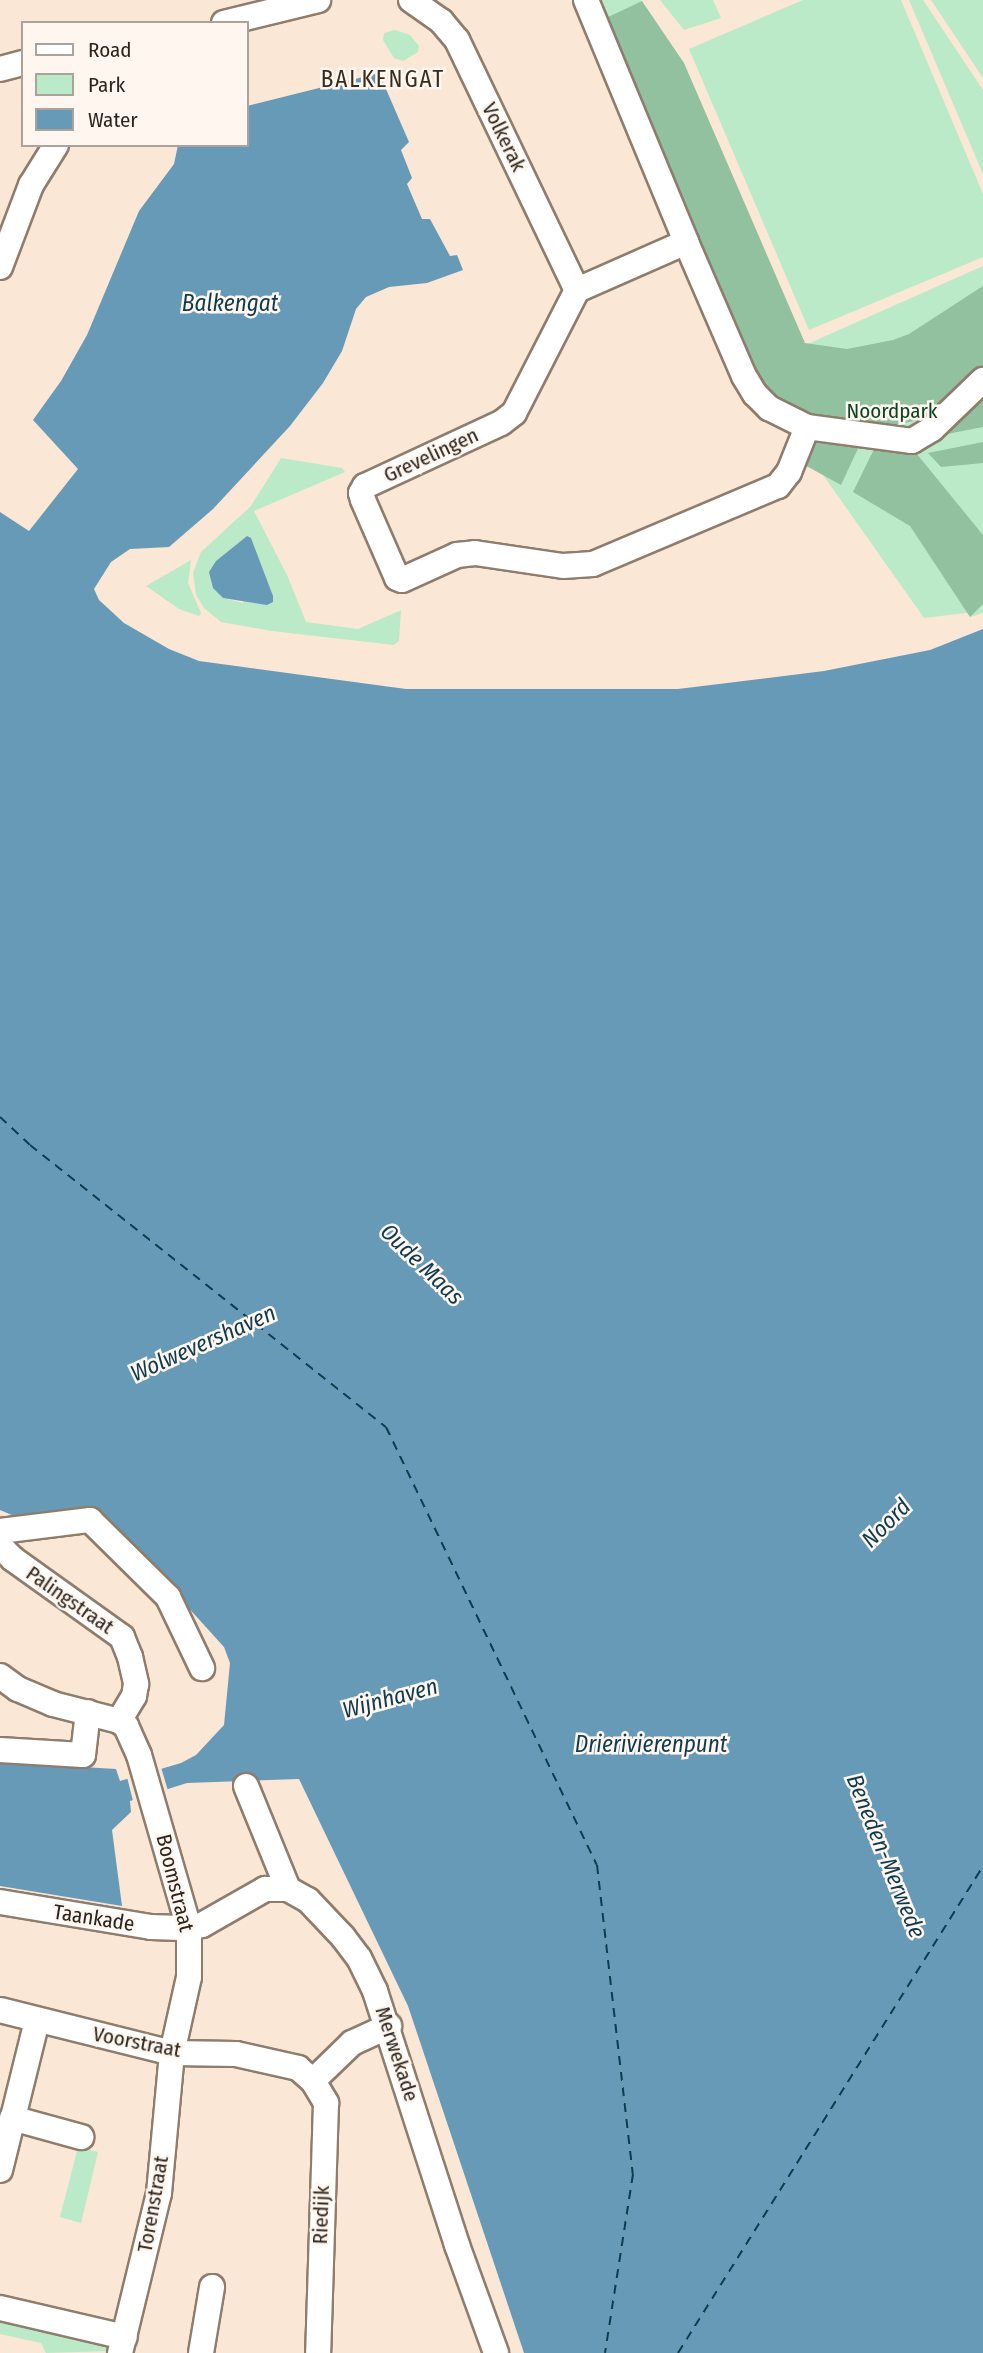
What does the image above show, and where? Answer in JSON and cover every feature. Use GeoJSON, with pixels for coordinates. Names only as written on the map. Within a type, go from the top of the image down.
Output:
{"type":"FeatureCollection","features":[{"type":"Feature","properties":{"kind":"street"},"geometry":{"type":"LineString","coordinates":[[232,21],[318,0]]}},
{"type":"Feature","properties":{"kind":"street","name":"Volkerak"},"geometry":{"type":"LineString","coordinates":[[411,0],[441,21],[457,40],[577,290]]}},
{"type":"Feature","properties":{"kind":"street"},"geometry":{"type":"LineString","coordinates":[[586,0],[744,376],[755,394],[769,408],[807,427],[912,441],[932,429],[983,380]]}},
{"type":"Feature","properties":{"kind":"street"},"geometry":{"type":"LineString","coordinates":[[0,69],[21,64]]}},
{"type":"Feature","properties":{"kind":"street"},"geometry":{"type":"LineString","coordinates":[[0,267],[31,186],[55,147]]}},
{"type":"Feature","properties":{"kind":"street"},"geometry":{"type":"LineString","coordinates":[[577,290],[686,242]]}},
{"type":"Feature","properties":{"kind":"street","name":"Grevelingen"},"geometry":{"type":"LineString","coordinates":[[577,290],[514,413],[500,423],[365,486],[361,493],[363,500],[397,578],[402,580],[457,555],[475,553],[564,566],[593,564],[778,486],[789,472],[807,427]]}},
{"type":"Feature","properties":{"kind":"street"},"geometry":{"type":"LineString","coordinates":[[0,1531],[90,1520],[168,1597],[202,1668]]}},
{"type":"Feature","properties":{"kind":"street","name":"Palingstraat"},"geometry":{"type":"LineString","coordinates":[[6,1553],[122,1637],[131,1657],[136,1684],[134,1696],[119,1721]]}},
{"type":"Feature","properties":{"kind":"street"},"geometry":{"type":"LineString","coordinates":[[0,1676],[18,1689],[53,1704],[119,1721]]}},
{"type":"Feature","properties":{"kind":"street"},"geometry":{"type":"LineString","coordinates":[[0,1750],[83,1755],[88,1712]]}},
{"type":"Feature","properties":{"kind":"street","name":"Boomstraat"},"geometry":{"type":"LineString","coordinates":[[119,1721],[133,1739],[189,1928],[189,1977],[172,2053]]}},
{"type":"Feature","properties":{"kind":"street"},"geometry":{"type":"LineString","coordinates":[[189,1928],[202,1925],[265,1889],[288,1889],[246,1786]]}},
{"type":"Feature","properties":{"kind":"street","name":"Merwekade"},"geometry":{"type":"LineString","coordinates":[[288,1889],[308,1900],[343,1937],[376,1990],[457,2245],[496,2353]]}},
{"type":"Feature","properties":{"kind":"street","name":"Taankade"},"geometry":{"type":"LineString","coordinates":[[0,1902],[151,1927],[189,1928]]}},
{"type":"Feature","properties":{"kind":"street","name":"Voorstraat"},"geometry":{"type":"LineString","coordinates":[[0,2010],[172,2053],[236,2054],[298,2068],[317,2077]]}},
{"type":"Feature","properties":{"kind":"street"},"geometry":{"type":"LineString","coordinates":[[0,2170],[37,2020]]}},
{"type":"Feature","properties":{"kind":"street"},"geometry":{"type":"LineString","coordinates":[[317,2077],[352,2043],[389,2026]]}},
{"type":"Feature","properties":{"kind":"street","name":"Torenstraat"},"geometry":{"type":"LineString","coordinates":[[123,2345],[159,2193],[172,2053]]}},
{"type":"Feature","properties":{"kind":"street","name":"Riedijk"},"geometry":{"type":"LineString","coordinates":[[317,2077],[326,2103],[318,2353]]}},
{"type":"Feature","properties":{"kind":"street"},"geometry":{"type":"LineString","coordinates":[[12,2118],[81,2137]]}},
{"type":"Feature","properties":{"kind":"street"},"geometry":{"type":"LineString","coordinates":[[201,2353],[212,2287]]}},
{"type":"Feature","properties":{"kind":"street"},"geometry":{"type":"LineString","coordinates":[[0,2308],[123,2345]]}},
{"type":"Feature","properties":{"kind":"green space"},"geometry":{"type":"Polygon","coordinates":[[[601,0],[641,0],[642,1],[608,17],[601,0]]]}},
{"type":"Feature","properties":{"kind":"green space"},"geometry":{"type":"Polygon","coordinates":[[[660,0],[713,0],[721,18],[684,30],[660,0]]]}},
{"type":"Feature","properties":{"kind":"green space"},"geometry":{"type":"Polygon","coordinates":[[[803,0],[901,0],[983,194],[983,257],[809,330],[689,49],[803,0]]]}},
{"type":"Feature","properties":{"kind":"green space"},"geometry":{"type":"Polygon","coordinates":[[[909,0],[923,0],[983,90],[983,174],[909,0]]]}},
{"type":"Feature","properties":{"kind":"green space"},"geometry":{"type":"Polygon","coordinates":[[[931,0],[983,0],[983,78],[931,0]]]}},
{"type":"Feature","properties":{"kind":"green space"},"geometry":{"type":"Polygon","coordinates":[[[642,1],[684,63],[805,343],[847,349],[893,340],[909,334],[983,286],[983,369],[944,408],[918,420],[886,427],[798,414],[768,390],[753,369],[608,17],[642,1]]]}},
{"type":"Feature","properties":{"kind":"green space"},"geometry":{"type":"Polygon","coordinates":[[[395,30],[410,35],[419,46],[418,52],[403,61],[394,58],[383,40],[384,33],[395,30]]]}},
{"type":"Feature","properties":{"kind":"green space","name":"Noordpark"},"geometry":{"type":"Polygon","coordinates":[[[983,266],[983,613],[970,617],[974,612],[924,618],[749,370],[983,266]]]}},
{"type":"Feature","properties":{"kind":"green space"},"geometry":{"type":"Polygon","coordinates":[[[983,390],[983,427],[937,436],[983,390]]]}},
{"type":"Feature","properties":{"kind":"green space"},"geometry":{"type":"Polygon","coordinates":[[[810,438],[862,440],[841,485],[801,463],[810,438]]]}},
{"type":"Feature","properties":{"kind":"green space"},"geometry":{"type":"Polygon","coordinates":[[[878,441],[912,448],[983,535],[983,604],[970,617],[910,526],[853,492],[878,441]]]}},
{"type":"Feature","properties":{"kind":"green space"},"geometry":{"type":"Polygon","coordinates":[[[983,442],[983,463],[941,467],[928,453],[983,442]]]}},
{"type":"Feature","properties":{"kind":"green space"},"geometry":{"type":"Polygon","coordinates":[[[281,458],[342,468],[345,472],[254,511],[287,575],[306,622],[358,629],[401,610],[399,641],[394,645],[272,631],[221,622],[204,608],[196,595],[193,573],[201,552],[251,506],[281,458]],[[247,536],[216,561],[213,587],[223,598],[243,603],[247,536]]]}},
{"type":"Feature","properties":{"kind":"green space"},"geometry":{"type":"Polygon","coordinates":[[[191,560],[188,583],[201,613],[199,616],[179,609],[146,586],[191,560]]]}},
{"type":"Feature","properties":{"kind":"green space"},"geometry":{"type":"Polygon","coordinates":[[[78,2147],[98,2152],[81,2223],[60,2217],[78,2147]]]}},
{"type":"Feature","properties":{"kind":"green space"},"geometry":{"type":"Polygon","coordinates":[[[0,2320],[103,2344],[107,2351],[46,2353],[41,2343],[0,2334],[0,2320]]]}},
{"type":"Feature","properties":{"kind":"water"},"geometry":{"type":"Polygon","coordinates":[[[379,73],[409,142],[401,150],[412,178],[407,184],[422,219],[430,219],[450,256],[457,255],[463,270],[427,283],[389,287],[366,297],[356,309],[342,351],[323,383],[290,426],[213,509],[169,547],[130,549],[111,562],[94,589],[99,600],[124,623],[169,649],[199,661],[406,689],[678,689],[824,671],[930,650],[983,629],[983,2353],[524,2353],[408,2006],[299,1779],[187,1783],[130,1801],[131,1812],[112,1830],[122,1906],[0,1886],[0,1762],[116,1769],[120,1781],[181,1763],[196,1755],[224,1725],[230,1663],[224,1647],[127,1540],[26,1521],[0,1510],[0,512],[29,531],[78,469],[33,420],[61,381],[87,335],[139,211],[174,164],[178,147],[248,147],[248,106],[379,73]]]}},
{"type":"Feature","properties":{"kind":"water"},"geometry":{"type":"Polygon","coordinates":[[[247,536],[251,538],[273,596],[273,602],[267,605],[223,598],[213,588],[209,572],[216,561],[247,536]]]}},
{"type":"Feature","properties":{"kind":"pier"},"geometry":{"type":"Polygon","coordinates":[[[161,1767],[168,1791],[133,1801],[127,1777],[161,1767]]]}},
{"type":"Feature","properties":{"kind":"ferry route"},"geometry":{"type":"LineString","coordinates":[[0,1117],[30,1145],[386,1427],[597,1865],[633,2174],[605,2353]]}},
{"type":"Feature","properties":{"kind":"ferry route"},"geometry":{"type":"LineString","coordinates":[[678,2353],[983,1866]]}},
{"type":"Feature","properties":{"kind":"district","name":"BALKENGAT"},"geometry":{"type":"Point","coordinates":[383,79]}},
{"type":"Feature","properties":{"kind":"water label","name":"Balkengat"},"geometry":{"type":"Point","coordinates":[230,303]}},
{"type":"Feature","properties":{"kind":"water label","name":"Oude Maas"},"geometry":{"type":"Point","coordinates":[422,1264]}},
{"type":"Feature","properties":{"kind":"water label","name":"Wolwevershaven"},"geometry":{"type":"Point","coordinates":[203,1343]}},
{"type":"Feature","properties":{"kind":"water label","name":"Noord"},"geometry":{"type":"Point","coordinates":[886,1523]}},
{"type":"Feature","properties":{"kind":"water label","name":"Wijnhaven"},"geometry":{"type":"Point","coordinates":[390,1698]}},
{"type":"Feature","properties":{"kind":"water label","name":"Drierivierenpunt"},"geometry":{"type":"Point","coordinates":[651,1744]}},
{"type":"Feature","properties":{"kind":"water label","name":"Beneden-Merwede"},"geometry":{"type":"Point","coordinates":[886,1856]}}]}
